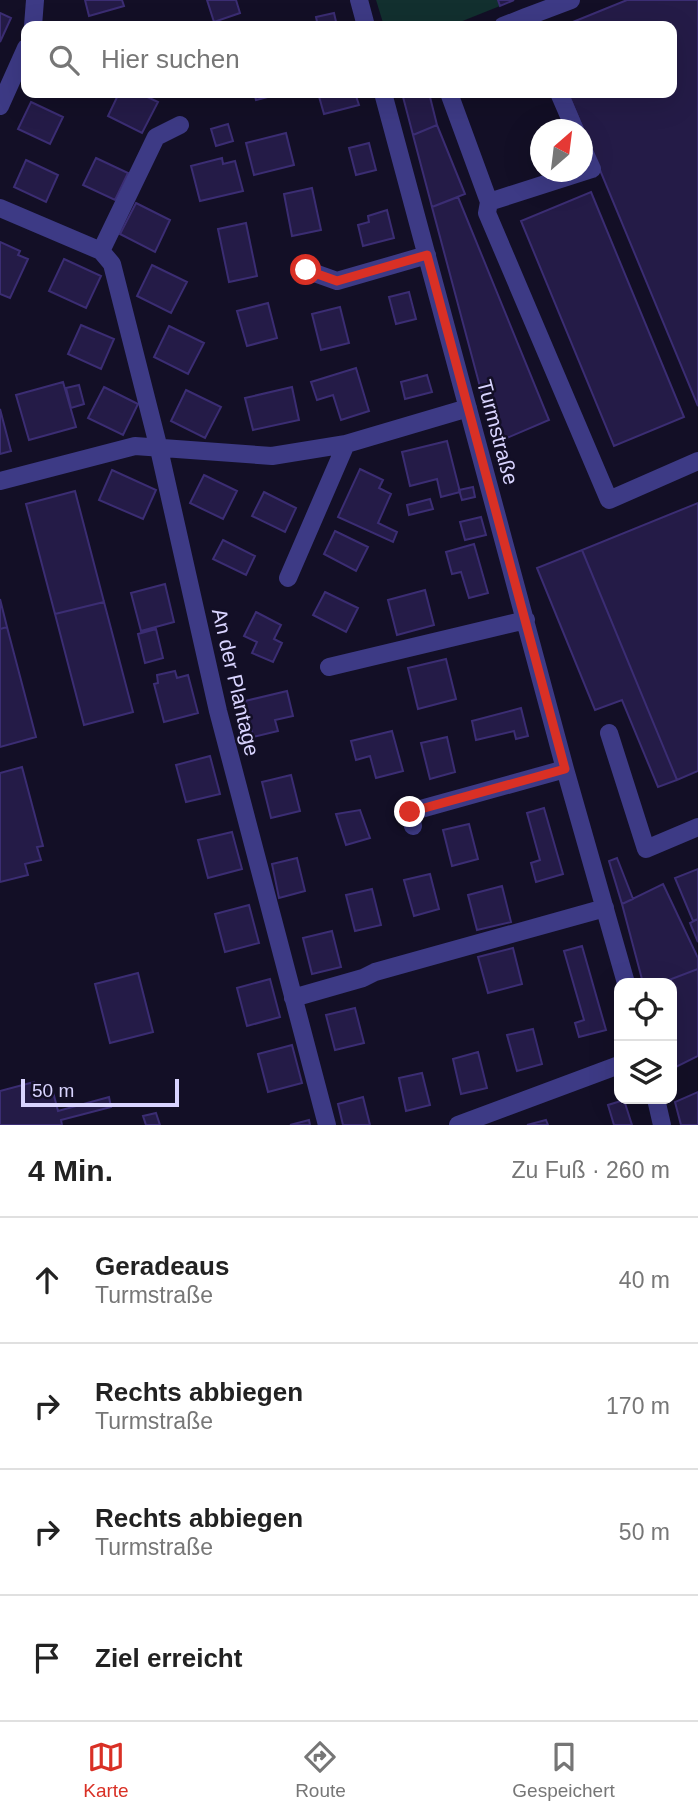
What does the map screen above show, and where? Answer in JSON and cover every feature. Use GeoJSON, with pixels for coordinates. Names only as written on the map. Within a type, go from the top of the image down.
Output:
{"type":"FeatureCollection","features":[{"type":"Feature","properties":{"kind":"street"},"geometry":{"type":"LineString","coordinates":[[33,21],[35,0]]}},
{"type":"Feature","properties":{"kind":"street"},"geometry":{"type":"LineString","coordinates":[[359,0],[365,21]]}},
{"type":"Feature","properties":{"kind":"street"},"geometry":{"type":"LineString","coordinates":[[530,21],[570,0]]}},
{"type":"Feature","properties":{"kind":"street"},"geometry":{"type":"LineString","coordinates":[[0,106],[21,59]]}},
{"type":"Feature","properties":{"kind":"street","name":"Turmstraße"},"geometry":{"type":"LineString","coordinates":[[384,98],[565,769],[625,978]]}},
{"type":"Feature","properties":{"kind":"street"},"geometry":{"type":"LineString","coordinates":[[451,98],[489,202],[487,213],[609,500],[698,461]]}},
{"type":"Feature","properties":{"kind":"street"},"geometry":{"type":"LineString","coordinates":[[561,98],[570,119]]}},
{"type":"Feature","properties":{"kind":"street"},"geometry":{"type":"LineString","coordinates":[[0,208],[101,251],[156,137],[180,125]]}},
{"type":"Feature","properties":{"kind":"street"},"geometry":{"type":"LineString","coordinates":[[489,202],[551,182]]}},
{"type":"Feature","properties":{"kind":"street","name":"An der Plantage"},"geometry":{"type":"LineString","coordinates":[[101,251],[112,264],[116,275],[159,449],[218,711],[327,1125]]}},
{"type":"Feature","properties":{"kind":"street"},"geometry":{"type":"LineString","coordinates":[[306,270],[337,281],[427,255]]}},
{"type":"Feature","properties":{"kind":"street"},"geometry":{"type":"LineString","coordinates":[[0,481],[135,446],[272,456],[346,444],[468,408]]}},
{"type":"Feature","properties":{"kind":"street"},"geometry":{"type":"LineString","coordinates":[[288,578],[346,444]]}},
{"type":"Feature","properties":{"kind":"street"},"geometry":{"type":"LineString","coordinates":[[329,667],[526,620]]}},
{"type":"Feature","properties":{"kind":"street"},"geometry":{"type":"LineString","coordinates":[[608,733],[646,849],[698,827]]}},
{"type":"Feature","properties":{"kind":"street"},"geometry":{"type":"LineString","coordinates":[[413,826],[410,812],[565,769]]}},
{"type":"Feature","properties":{"kind":"street"},"geometry":{"type":"LineString","coordinates":[[293,998],[375,972],[605,908]]}},
{"type":"Feature","properties":{"kind":"street"},"geometry":{"type":"LineString","coordinates":[[458,1125],[614,1067]]}},
{"type":"Feature","properties":{"kind":"street"},"geometry":{"type":"LineString","coordinates":[[657,1104],[662,1125]]}},
{"type":"Feature","properties":{"kind":"green space"},"geometry":{"type":"Polygon","coordinates":[[[376,0],[498,0],[500,6],[462,21],[382,21],[376,0]]]}},
{"type":"Feature","properties":{"kind":"building"},"geometry":{"type":"Polygon","coordinates":[[[85,0],[122,0],[124,6],[89,16],[85,0]]]}},
{"type":"Feature","properties":{"kind":"building"},"geometry":{"type":"Polygon","coordinates":[[[207,0],[236,0],[240,13],[214,21],[207,0]]]}},
{"type":"Feature","properties":{"kind":"building"},"geometry":{"type":"Polygon","coordinates":[[[498,0],[514,0],[500,6],[498,0]]]}},
{"type":"Feature","properties":{"kind":"building"},"geometry":{"type":"Polygon","coordinates":[[[627,0],[698,0],[698,406],[593,153],[593,119],[579,119],[570,98],[677,98],[677,21],[575,21],[627,0]]]}},
{"type":"Feature","properties":{"kind":"building"},"geometry":{"type":"Polygon","coordinates":[[[0,13],[11,18],[0,42],[0,13]]]}},
{"type":"Feature","properties":{"kind":"building"},"geometry":{"type":"Polygon","coordinates":[[[334,13],[336,21],[317,21],[316,17],[334,13]]]}},
{"type":"Feature","properties":{"kind":"building"},"geometry":{"type":"Polygon","coordinates":[[[117,98],[150,98],[158,102],[142,133],[108,116],[117,98]]]}},
{"type":"Feature","properties":{"kind":"building"},"geometry":{"type":"Polygon","coordinates":[[[319,98],[357,98],[359,105],[324,114],[319,98]]]}},
{"type":"Feature","properties":{"kind":"building"},"geometry":{"type":"Polygon","coordinates":[[[403,98],[430,98],[437,125],[413,135],[403,98]]]}},
{"type":"Feature","properties":{"kind":"building"},"geometry":{"type":"Polygon","coordinates":[[[31,102],[63,117],[50,144],[18,129],[31,102]]]}},
{"type":"Feature","properties":{"kind":"building"},"geometry":{"type":"Polygon","coordinates":[[[228,124],[233,141],[216,146],[211,129],[228,124]]]}},
{"type":"Feature","properties":{"kind":"building"},"geometry":{"type":"Polygon","coordinates":[[[437,125],[465,194],[432,207],[413,135],[437,125]]]}},
{"type":"Feature","properties":{"kind":"building"},"geometry":{"type":"Polygon","coordinates":[[[286,133],[294,165],[254,175],[246,143],[286,133]]]}},
{"type":"Feature","properties":{"kind":"building"},"geometry":{"type":"Polygon","coordinates":[[[369,143],[376,170],[356,175],[349,148],[369,143]]]}},
{"type":"Feature","properties":{"kind":"building"},"geometry":{"type":"Polygon","coordinates":[[[96,158],[128,173],[115,200],[83,185],[96,158]]]}},
{"type":"Feature","properties":{"kind":"building"},"geometry":{"type":"Polygon","coordinates":[[[222,158],[223,164],[235,161],[243,191],[200,201],[191,166],[222,158]]]}},
{"type":"Feature","properties":{"kind":"building"},"geometry":{"type":"Polygon","coordinates":[[[26,160],[58,175],[46,202],[14,187],[26,160]]]}},
{"type":"Feature","properties":{"kind":"building"},"geometry":{"type":"Polygon","coordinates":[[[312,188],[321,230],[292,236],[284,194],[312,188]]]}},
{"type":"Feature","properties":{"kind":"building"},"geometry":{"type":"Polygon","coordinates":[[[591,192],[684,417],[614,446],[521,221],[591,192]]]}},
{"type":"Feature","properties":{"kind":"building"},"geometry":{"type":"Polygon","coordinates":[[[458,197],[549,420],[495,443],[432,207],[458,197]]]}},
{"type":"Feature","properties":{"kind":"building"},"geometry":{"type":"Polygon","coordinates":[[[136,203],[170,220],[155,252],[120,234],[136,203]]]}},
{"type":"Feature","properties":{"kind":"building"},"geometry":{"type":"Polygon","coordinates":[[[387,210],[394,238],[363,246],[358,225],[369,222],[368,216],[387,210]]]}},
{"type":"Feature","properties":{"kind":"building"},"geometry":{"type":"Polygon","coordinates":[[[246,223],[257,276],[229,282],[218,229],[246,223]]]}},
{"type":"Feature","properties":{"kind":"building"},"geometry":{"type":"Polygon","coordinates":[[[0,242],[20,251],[18,255],[28,259],[10,298],[0,294],[0,242]]]}},
{"type":"Feature","properties":{"kind":"building"},"geometry":{"type":"Polygon","coordinates":[[[64,259],[101,276],[86,308],[49,291],[64,259]]]}},
{"type":"Feature","properties":{"kind":"building"},"geometry":{"type":"Polygon","coordinates":[[[152,265],[187,282],[171,313],[137,296],[152,265]]]}},
{"type":"Feature","properties":{"kind":"building"},"geometry":{"type":"Polygon","coordinates":[[[409,292],[416,319],[396,324],[389,297],[409,292]]]}},
{"type":"Feature","properties":{"kind":"building"},"geometry":{"type":"Polygon","coordinates":[[[268,303],[277,338],[247,346],[237,311],[268,303]]]}},
{"type":"Feature","properties":{"kind":"building"},"geometry":{"type":"Polygon","coordinates":[[[340,307],[349,343],[321,350],[312,314],[340,307]]]}},
{"type":"Feature","properties":{"kind":"building"},"geometry":{"type":"Polygon","coordinates":[[[81,325],[114,339],[101,369],[68,354],[81,325]]]}},
{"type":"Feature","properties":{"kind":"building"},"geometry":{"type":"Polygon","coordinates":[[[169,326],[204,343],[188,374],[154,357],[169,326]]]}},
{"type":"Feature","properties":{"kind":"building"},"geometry":{"type":"Polygon","coordinates":[[[356,368],[369,411],[341,420],[333,395],[317,400],[311,382],[356,368]]]}},
{"type":"Feature","properties":{"kind":"building"},"geometry":{"type":"Polygon","coordinates":[[[427,375],[432,392],[405,399],[401,382],[427,375]]]}},
{"type":"Feature","properties":{"kind":"building"},"geometry":{"type":"Polygon","coordinates":[[[63,382],[76,427],[29,440],[16,395],[63,382]]]}},
{"type":"Feature","properties":{"kind":"building"},"geometry":{"type":"Polygon","coordinates":[[[79,385],[84,404],[71,408],[66,388],[79,385]]]}},
{"type":"Feature","properties":{"kind":"building"},"geometry":{"type":"Polygon","coordinates":[[[104,387],[138,404],[123,435],[88,418],[104,387]]]}},
{"type":"Feature","properties":{"kind":"building"},"geometry":{"type":"Polygon","coordinates":[[[292,387],[299,420],[253,430],[245,398],[292,387]]]}},
{"type":"Feature","properties":{"kind":"building"},"geometry":{"type":"Polygon","coordinates":[[[186,390],[221,407],[205,438],[171,421],[186,390]]]}},
{"type":"Feature","properties":{"kind":"building"},"geometry":{"type":"Polygon","coordinates":[[[0,409],[11,451],[0,454],[0,409]]]}},
{"type":"Feature","properties":{"kind":"building"},"geometry":{"type":"Polygon","coordinates":[[[447,441],[460,492],[441,497],[437,479],[410,486],[402,452],[447,441]]]}},
{"type":"Feature","properties":{"kind":"building"},"geometry":{"type":"Polygon","coordinates":[[[360,469],[383,480],[379,488],[391,494],[378,523],[397,532],[393,542],[338,517],[360,469]]]}},
{"type":"Feature","properties":{"kind":"building"},"geometry":{"type":"Polygon","coordinates":[[[112,470],[156,490],[143,519],[99,500],[112,470]]]}},
{"type":"Feature","properties":{"kind":"building"},"geometry":{"type":"Polygon","coordinates":[[[204,475],[237,491],[223,519],[190,503],[204,475]]]}},
{"type":"Feature","properties":{"kind":"building"},"geometry":{"type":"Polygon","coordinates":[[[473,487],[475,497],[462,500],[459,490],[473,487]]]}},
{"type":"Feature","properties":{"kind":"building"},"geometry":{"type":"Polygon","coordinates":[[[75,491],[104,602],[55,614],[26,504],[75,491]]]}},
{"type":"Feature","properties":{"kind":"building"},"geometry":{"type":"Polygon","coordinates":[[[264,492],[296,508],[285,532],[252,516],[264,492]]]}},
{"type":"Feature","properties":{"kind":"building"},"geometry":{"type":"Polygon","coordinates":[[[430,499],[433,509],[409,515],[407,505],[430,499]]]}},
{"type":"Feature","properties":{"kind":"building"},"geometry":{"type":"Polygon","coordinates":[[[698,503],[698,771],[677,780],[582,550],[698,503]]]}},
{"type":"Feature","properties":{"kind":"building"},"geometry":{"type":"Polygon","coordinates":[[[481,517],[486,535],[465,540],[460,522],[481,517]]]}},
{"type":"Feature","properties":{"kind":"building"},"geometry":{"type":"Polygon","coordinates":[[[335,531],[368,547],[356,571],[324,554],[335,531]]]}},
{"type":"Feature","properties":{"kind":"building"},"geometry":{"type":"Polygon","coordinates":[[[223,540],[255,556],[246,575],[213,559],[223,540]]]}},
{"type":"Feature","properties":{"kind":"building"},"geometry":{"type":"Polygon","coordinates":[[[474,544],[488,593],[469,598],[461,572],[452,574],[446,552],[474,544]]]}},
{"type":"Feature","properties":{"kind":"building"},"geometry":{"type":"Polygon","coordinates":[[[582,550],[677,780],[658,787],[622,700],[595,710],[537,568],[582,550]]]}},
{"type":"Feature","properties":{"kind":"building"},"geometry":{"type":"Polygon","coordinates":[[[165,584],[174,622],[141,631],[131,593],[165,584]]]}},
{"type":"Feature","properties":{"kind":"building"},"geometry":{"type":"Polygon","coordinates":[[[425,590],[434,625],[397,635],[388,600],[425,590]]]}},
{"type":"Feature","properties":{"kind":"building"},"geometry":{"type":"Polygon","coordinates":[[[325,592],[358,608],[346,632],[313,615],[325,592]]]}},
{"type":"Feature","properties":{"kind":"building"},"geometry":{"type":"Polygon","coordinates":[[[0,599],[7,627],[0,629],[0,599]]]}},
{"type":"Feature","properties":{"kind":"building"},"geometry":{"type":"Polygon","coordinates":[[[104,602],[133,712],[84,725],[55,614],[104,602]]]}},
{"type":"Feature","properties":{"kind":"building"},"geometry":{"type":"Polygon","coordinates":[[[256,612],[281,625],[274,639],[282,643],[273,662],[252,653],[257,642],[244,636],[256,612]]]}},
{"type":"Feature","properties":{"kind":"building"},"geometry":{"type":"Polygon","coordinates":[[[7,627],[36,737],[0,747],[0,629],[7,627]]]}},
{"type":"Feature","properties":{"kind":"building"},"geometry":{"type":"Polygon","coordinates":[[[156,629],[163,658],[145,663],[138,634],[156,629]]]}},
{"type":"Feature","properties":{"kind":"building"},"geometry":{"type":"Polygon","coordinates":[[[446,659],[456,699],[418,709],[408,668],[446,659]]]}},
{"type":"Feature","properties":{"kind":"building"},"geometry":{"type":"Polygon","coordinates":[[[175,671],[177,678],[188,675],[198,713],[164,722],[154,684],[158,683],[157,675],[175,671]]]}},
{"type":"Feature","properties":{"kind":"building"},"geometry":{"type":"Polygon","coordinates":[[[287,691],[293,716],[275,720],[278,731],[253,737],[245,701],[287,691]]]}},
{"type":"Feature","properties":{"kind":"building"},"geometry":{"type":"Polygon","coordinates":[[[521,708],[528,736],[516,739],[514,731],[476,740],[472,721],[521,708]]]}},
{"type":"Feature","properties":{"kind":"building"},"geometry":{"type":"Polygon","coordinates":[[[392,731],[403,771],[376,778],[370,756],[356,760],[351,741],[392,731]]]}},
{"type":"Feature","properties":{"kind":"building"},"geometry":{"type":"Polygon","coordinates":[[[447,737],[455,772],[430,779],[421,743],[447,737]]]}},
{"type":"Feature","properties":{"kind":"building"},"geometry":{"type":"Polygon","coordinates":[[[210,756],[220,794],[186,802],[176,765],[210,756]]]}},
{"type":"Feature","properties":{"kind":"building"},"geometry":{"type":"Polygon","coordinates":[[[22,767],[43,846],[37,847],[41,860],[25,864],[28,875],[0,882],[0,773],[22,767]]]}},
{"type":"Feature","properties":{"kind":"building"},"geometry":{"type":"Polygon","coordinates":[[[291,775],[300,811],[271,818],[262,782],[291,775]]]}},
{"type":"Feature","properties":{"kind":"building"},"geometry":{"type":"Polygon","coordinates":[[[544,808],[563,874],[536,882],[531,863],[540,860],[527,813],[544,808]]]}},
{"type":"Feature","properties":{"kind":"building"},"geometry":{"type":"Polygon","coordinates":[[[360,810],[370,838],[346,845],[336,814],[360,810]]]}},
{"type":"Feature","properties":{"kind":"building"},"geometry":{"type":"Polygon","coordinates":[[[469,824],[478,859],[452,866],[443,830],[469,824]]]}},
{"type":"Feature","properties":{"kind":"building"},"geometry":{"type":"Polygon","coordinates":[[[232,832],[242,869],[208,878],[198,840],[232,832]]]}},
{"type":"Feature","properties":{"kind":"building"},"geometry":{"type":"Polygon","coordinates":[[[297,858],[305,891],[279,898],[272,864],[297,858]]]}},
{"type":"Feature","properties":{"kind":"building"},"geometry":{"type":"Polygon","coordinates":[[[617,858],[633,899],[622,904],[609,861],[617,858]]]}},
{"type":"Feature","properties":{"kind":"building"},"geometry":{"type":"Polygon","coordinates":[[[698,869],[698,919],[693,921],[675,878],[698,869]]]}},
{"type":"Feature","properties":{"kind":"building"},"geometry":{"type":"Polygon","coordinates":[[[430,874],[439,909],[414,916],[404,880],[430,874]]]}},
{"type":"Feature","properties":{"kind":"building"},"geometry":{"type":"Polygon","coordinates":[[[663,884],[698,958],[698,969],[674,978],[642,978],[622,904],[663,884]]]}},
{"type":"Feature","properties":{"kind":"building"},"geometry":{"type":"Polygon","coordinates":[[[502,886],[511,922],[477,930],[468,895],[502,886]]]}},
{"type":"Feature","properties":{"kind":"building"},"geometry":{"type":"Polygon","coordinates":[[[372,889],[381,925],[355,931],[346,895],[372,889]]]}},
{"type":"Feature","properties":{"kind":"building"},"geometry":{"type":"Polygon","coordinates":[[[249,905],[259,943],[225,952],[215,914],[249,905]]]}},
{"type":"Feature","properties":{"kind":"building"},"geometry":{"type":"Polygon","coordinates":[[[698,919],[698,942],[690,923],[698,919]]]}},
{"type":"Feature","properties":{"kind":"building"},"geometry":{"type":"Polygon","coordinates":[[[332,931],[341,967],[312,974],[303,938],[332,931]]]}},
{"type":"Feature","properties":{"kind":"building"},"geometry":{"type":"Polygon","coordinates":[[[582,946],[606,1030],[579,1037],[575,1023],[584,1020],[564,951],[582,946]]]}},
{"type":"Feature","properties":{"kind":"building"},"geometry":{"type":"Polygon","coordinates":[[[513,948],[522,984],[488,993],[478,957],[513,948]]]}},
{"type":"Feature","properties":{"kind":"building"},"geometry":{"type":"Polygon","coordinates":[[[698,969],[698,1056],[677,1066],[677,978],[674,978],[698,969]]]}},
{"type":"Feature","properties":{"kind":"building"},"geometry":{"type":"Polygon","coordinates":[[[138,973],[153,1032],[110,1043],[95,984],[138,973]]]}},
{"type":"Feature","properties":{"kind":"building"},"geometry":{"type":"Polygon","coordinates":[[[270,979],[280,1017],[247,1026],[237,988],[270,979]]]}},
{"type":"Feature","properties":{"kind":"building"},"geometry":{"type":"Polygon","coordinates":[[[355,1008],[364,1043],[335,1050],[326,1015],[355,1008]]]}},
{"type":"Feature","properties":{"kind":"building"},"geometry":{"type":"Polygon","coordinates":[[[533,1029],[542,1064],[517,1071],[507,1035],[533,1029]]]}},
{"type":"Feature","properties":{"kind":"building"},"geometry":{"type":"Polygon","coordinates":[[[292,1045],[302,1083],[268,1092],[258,1054],[292,1045]]]}},
{"type":"Feature","properties":{"kind":"building"},"geometry":{"type":"Polygon","coordinates":[[[478,1052],[487,1088],[461,1094],[453,1059],[478,1052]]]}},
{"type":"Feature","properties":{"kind":"building"},"geometry":{"type":"Polygon","coordinates":[[[422,1073],[430,1105],[406,1111],[399,1078],[422,1073]]]}},
{"type":"Feature","properties":{"kind":"building"},"geometry":{"type":"Polygon","coordinates":[[[34,1082],[37,1092],[52,1088],[58,1111],[109,1097],[111,1107],[61,1120],[62,1125],[0,1125],[0,1091],[34,1082]]]}},
{"type":"Feature","properties":{"kind":"building"},"geometry":{"type":"Polygon","coordinates":[[[698,1092],[698,1125],[681,1125],[677,1101],[698,1092]]]}},
{"type":"Feature","properties":{"kind":"building"},"geometry":{"type":"Polygon","coordinates":[[[363,1097],[370,1125],[343,1125],[338,1104],[363,1097]]]}},
{"type":"Feature","properties":{"kind":"building"},"geometry":{"type":"Polygon","coordinates":[[[625,1104],[632,1125],[614,1125],[608,1105],[625,1104]]]}},
{"type":"Feature","properties":{"kind":"building"},"geometry":{"type":"Polygon","coordinates":[[[156,1113],[160,1125],[146,1125],[143,1116],[156,1113]]]}},
{"type":"Feature","properties":{"kind":"building"},"geometry":{"type":"Polygon","coordinates":[[[309,1120],[310,1125],[290,1125],[309,1120]]]}},
{"type":"Feature","properties":{"kind":"building"},"geometry":{"type":"Polygon","coordinates":[[[546,1120],[548,1125],[527,1125],[546,1120]]]}},
{"type":"Feature","properties":{"kind":"route"},"geometry":{"type":"LineString","coordinates":[[306,270],[337,281],[427,255],[565,769],[410,812]]}}]}
